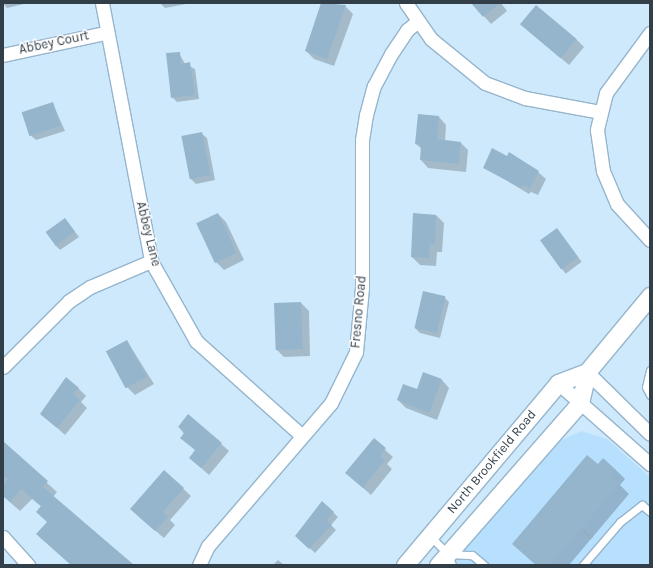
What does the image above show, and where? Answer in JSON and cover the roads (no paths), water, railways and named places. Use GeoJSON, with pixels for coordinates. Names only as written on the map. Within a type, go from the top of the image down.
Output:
{"type":"FeatureCollection","features":[{"type":"Feature","properties":{"kind":"street","name":"Abbey Lane"},"geometry":{"type":"LineString","coordinates":[[102,3],[106,33],[151,261],[196,342],[301,435]]}},
{"type":"Feature","properties":{"kind":"street"},"geometry":{"type":"LineString","coordinates":[[406,3],[417,22],[448,56],[485,83],[525,98],[600,112]]}},
{"type":"Feature","properties":{"kind":"street","name":"Fresno Road"},"geometry":{"type":"LineString","coordinates":[[199,565],[208,546],[301,435],[331,403],[356,352],[362,287],[362,140],[366,115],[374,86],[390,54],[407,30],[417,22]]}},
{"type":"Feature","properties":{"kind":"street","name":"Abbey Court"},"geometry":{"type":"LineString","coordinates":[[3,55],[106,33]]}},
{"type":"Feature","properties":{"kind":"street"},"geometry":{"type":"LineString","coordinates":[[650,33],[625,62],[606,92],[600,112],[598,148],[603,171],[617,204],[650,240]]}},
{"type":"Feature","properties":{"kind":"street"},"geometry":{"type":"LineString","coordinates":[[3,367],[69,301],[90,287],[151,261]]}},
{"type":"Feature","properties":{"kind":"street","name":"North Brookfield Road"},"geometry":{"type":"LineString","coordinates":[[446,561],[580,403],[587,372],[650,296]]}},
{"type":"Feature","properties":{"kind":"street"},"geometry":{"type":"LineString","coordinates":[[587,372],[650,434]]}},
{"type":"Feature","properties":{"kind":"street","name":"North Brookfield Road"},"geometry":{"type":"LineString","coordinates":[[406,565],[558,383],[587,372]]}},
{"type":"Feature","properties":{"kind":"street"},"geometry":{"type":"LineString","coordinates":[[558,383],[650,464]]}},
{"type":"Feature","properties":{"kind":"street"},"geometry":{"type":"LineString","coordinates":[[3,538],[28,565]]}},
{"type":"Feature","properties":{"kind":"lane"},"geometry":{"type":"LineString","coordinates":[[650,370],[646,386],[650,395]]}},
{"type":"Feature","properties":{"kind":"lane"},"geometry":{"type":"LineString","coordinates":[[583,565],[620,522],[642,505],[650,512]]}},
{"type":"Feature","properties":{"kind":"lane"},"geometry":{"type":"LineString","coordinates":[[430,536],[446,561],[472,555],[484,565]]}}]}
